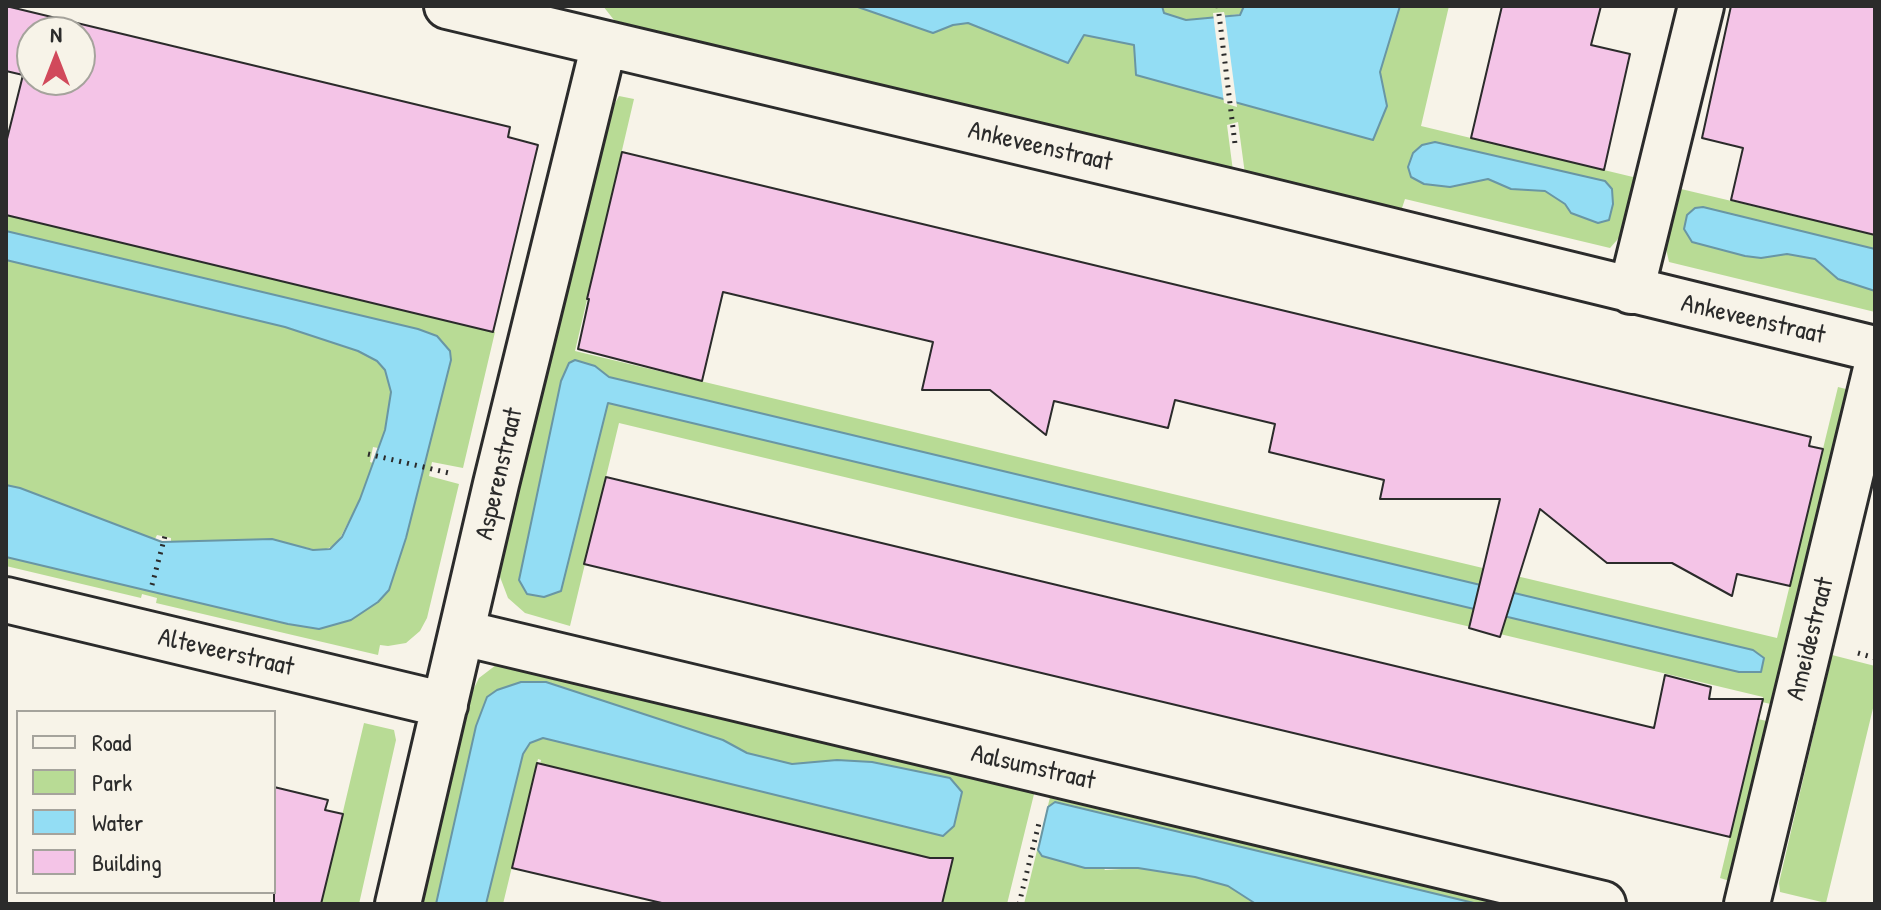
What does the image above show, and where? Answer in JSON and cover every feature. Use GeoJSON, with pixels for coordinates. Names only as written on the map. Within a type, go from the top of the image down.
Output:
{"type":"FeatureCollection","features":[{"type":"Feature","properties":{"kind":"street","name":"Ankeveenstraat"},"geometry":{"type":"LineString","coordinates":[[447,6],[581,28],[1631,291],[1875,349]]}},
{"type":"Feature","properties":{"kind":"street"},"geometry":{"type":"LineString","coordinates":[[1631,291],[1701,6]]}},
{"type":"Feature","properties":{"kind":"street","name":"Asperenstraat"},"geometry":{"type":"LineString","coordinates":[[398,904],[496,484],[581,28]]}},
{"type":"Feature","properties":{"kind":"street","name":"Ameidestraat"},"geometry":{"type":"LineString","coordinates":[[1747,904],[1875,373]]}},
{"type":"Feature","properties":{"kind":"street","name":"Alteveerstraat"},"geometry":{"type":"LineString","coordinates":[[6,600],[445,705]]}},
{"type":"Feature","properties":{"kind":"street","name":"Aalsumstraat"},"geometry":{"type":"LineString","coordinates":[[463,633],[1603,904]]}},
{"type":"Feature","properties":{"kind":"path"},"geometry":{"type":"LineString","coordinates":[[1218,6],[1232,123]]}},
{"type":"Feature","properties":{"kind":"path"},"geometry":{"type":"LineString","coordinates":[[368,454],[431,469]]}},
{"type":"Feature","properties":{"kind":"path"},"geometry":{"type":"LineString","coordinates":[[149,593],[165,536]]}},
{"type":"Feature","properties":{"kind":"path"},"geometry":{"type":"LineString","coordinates":[[1019,904],[1051,773]]}},
{"type":"Feature","properties":{"kind":"green space"},"geometry":{"type":"Polygon","coordinates":[[[603,6],[855,6],[933,33],[968,23],[1068,63],[1084,35],[1387,106],[1380,72],[1400,6],[1449,6],[1421,126],[1640,177],[1625,231],[1610,248],[1405,199],[1401,211],[1245,174],[1238,122],[1227,125],[1233,171],[632,28],[614,20],[603,6]],[[1413,153],[1476,181],[1487,179],[1511,189],[1545,191],[1565,204],[1571,213],[1613,204],[1612,189],[1605,181],[1413,153]]]}},
{"type":"Feature","properties":{"kind":"green space"},"geometry":{"type":"Polygon","coordinates":[[[1162,6],[1244,6],[1240,14],[1186,20],[1163,13],[1162,6]]]}},
{"type":"Feature","properties":{"kind":"green space"},"geometry":{"type":"Polygon","coordinates":[[[619,96],[634,99],[575,351],[1777,638],[1838,387],[1850,390],[1775,705],[1762,702],[1763,697],[619,423],[570,626],[525,613],[508,598],[500,577],[501,565],[608,116],[619,96]],[[569,363],[561,381],[519,580],[528,594],[544,597],[561,591],[607,403],[1739,671],[1761,672],[1764,658],[1753,650],[609,377],[595,366],[569,363]]]}},
{"type":"Feature","properties":{"kind":"green space"},"geometry":{"type":"Polygon","coordinates":[[[1676,185],[1681,189],[1875,235],[1875,249],[1703,207],[1692,242],[1745,256],[1761,258],[1787,254],[1815,259],[1824,268],[1875,291],[1875,312],[1669,262],[1664,240],[1676,185]]]}},
{"type":"Feature","properties":{"kind":"green space"},"geometry":{"type":"Polygon","coordinates":[[[6,215],[495,332],[463,468],[432,462],[429,476],[459,484],[427,618],[420,631],[406,643],[380,645],[378,655],[156,603],[157,598],[142,594],[141,598],[6,566],[6,557],[319,629],[351,620],[378,602],[389,589],[406,538],[451,360],[418,329],[6,231],[6,215]]]}},
{"type":"Feature","properties":{"kind":"green space"},"geometry":{"type":"Polygon","coordinates":[[[6,260],[285,327],[358,351],[378,361],[385,370],[391,392],[385,430],[378,448],[373,447],[370,462],[373,463],[360,499],[337,544],[322,551],[266,539],[171,542],[171,538],[157,535],[155,539],[6,485],[6,260]]]}},
{"type":"Feature","properties":{"kind":"green space"},"geometry":{"type":"Polygon","coordinates":[[[1832,655],[1875,666],[1875,700],[1826,903],[1780,892],[1779,883],[1832,655]]]}},
{"type":"Feature","properties":{"kind":"green space"},"geometry":{"type":"Polygon","coordinates":[[[507,663],[1036,786],[1007,904],[942,904],[953,858],[948,862],[698,803],[540,765],[541,760],[538,759],[503,904],[486,904],[523,754],[530,743],[543,738],[943,836],[872,762],[837,760],[792,764],[747,753],[723,740],[546,682],[533,681],[487,697],[476,726],[436,904],[421,904],[469,698],[479,678],[496,665],[507,663]]]}},
{"type":"Feature","properties":{"kind":"green space"},"geometry":{"type":"Polygon","coordinates":[[[1758,719],[1771,722],[1733,882],[1720,878],[1758,719]]]}},
{"type":"Feature","properties":{"kind":"green space"},"geometry":{"type":"Polygon","coordinates":[[[364,723],[394,730],[396,740],[359,904],[321,904],[364,723]]]}},
{"type":"Feature","properties":{"kind":"green space"},"geometry":{"type":"Polygon","coordinates":[[[1052,789],[1531,904],[1478,904],[1055,802],[1105,870],[1138,868],[1195,877],[1228,886],[1256,904],[1024,904],[1052,789]]]}},
{"type":"Feature","properties":{"kind":"water"},"geometry":{"type":"Polygon","coordinates":[[[855,6],[1162,6],[1164,13],[1186,20],[1240,15],[1244,6],[1400,6],[1380,72],[1387,106],[1373,140],[1136,75],[1134,45],[1084,35],[1068,63],[968,23],[933,33],[855,6]]]}},
{"type":"Feature","properties":{"kind":"water"},"geometry":{"type":"Polygon","coordinates":[[[1435,142],[1605,181],[1612,189],[1613,204],[1609,220],[1598,223],[1571,213],[1565,204],[1545,191],[1511,189],[1488,179],[1450,187],[1424,184],[1411,177],[1408,167],[1413,153],[1422,145],[1435,142]]]}},
{"type":"Feature","properties":{"kind":"water"},"geometry":{"type":"Polygon","coordinates":[[[1703,207],[1875,249],[1875,291],[1838,279],[1815,259],[1787,254],[1761,258],[1745,256],[1692,242],[1684,229],[1687,215],[1695,208],[1703,207]]]}},
{"type":"Feature","properties":{"kind":"water"},"geometry":{"type":"Polygon","coordinates":[[[6,231],[437,336],[450,351],[451,360],[406,538],[389,590],[378,602],[351,620],[319,629],[6,557],[6,485],[162,542],[272,539],[313,550],[330,549],[342,537],[360,499],[385,430],[391,392],[385,370],[377,361],[358,351],[285,327],[6,260],[6,231]]]}},
{"type":"Feature","properties":{"kind":"water"},"geometry":{"type":"Polygon","coordinates":[[[575,360],[595,366],[609,377],[1753,650],[1764,658],[1761,672],[1739,672],[608,403],[561,591],[544,597],[527,594],[519,580],[561,381],[569,363],[575,360]]]}},
{"type":"Feature","properties":{"kind":"water"},"geometry":{"type":"Polygon","coordinates":[[[521,682],[546,682],[723,740],[747,753],[792,764],[837,760],[872,762],[950,778],[962,792],[954,826],[943,836],[543,738],[530,743],[523,754],[486,904],[436,904],[476,726],[487,697],[521,682]]]}},
{"type":"Feature","properties":{"kind":"water"},"geometry":{"type":"Polygon","coordinates":[[[1055,802],[1478,904],[1256,904],[1228,886],[1195,877],[1138,868],[1085,868],[1042,856],[1038,850],[1048,807],[1055,802]]]}},
{"type":"Feature","properties":{"kind":"pier"},"geometry":{"type":"Polygon","coordinates":[[[1224,12],[1237,107],[1224,103],[1213,13],[1224,12]]]}},
{"type":"Feature","properties":{"kind":"building"},"geometry":{"type":"Polygon","coordinates":[[[6,6],[48,16],[16,16],[16,73],[6,71],[6,6]]]}},
{"type":"Feature","properties":{"kind":"building"},"geometry":{"type":"Polygon","coordinates":[[[1502,6],[1601,6],[1591,45],[1630,54],[1604,170],[1471,138],[1502,6]]]}},
{"type":"Feature","properties":{"kind":"building"},"geometry":{"type":"Polygon","coordinates":[[[1731,6],[1875,6],[1875,235],[1731,200],[1743,148],[1702,138],[1731,6]]]}},
{"type":"Feature","properties":{"kind":"building"},"geometry":{"type":"Polygon","coordinates":[[[96,28],[510,127],[508,137],[538,145],[493,332],[6,215],[6,143],[18,96],[96,96],[96,28]]]}},
{"type":"Feature","properties":{"kind":"building"},"geometry":{"type":"Polygon","coordinates":[[[622,152],[1811,437],[1809,446],[1823,449],[1790,586],[1737,574],[1732,596],[1672,563],[1607,563],[1540,509],[1500,637],[1469,628],[1500,499],[1380,499],[1384,480],[1269,452],[1275,424],[1175,400],[1168,428],[1054,401],[1046,435],[990,390],[922,390],[933,342],[723,292],[702,381],[578,349],[622,152]]]}},
{"type":"Feature","properties":{"kind":"building"},"geometry":{"type":"Polygon","coordinates":[[[606,477],[1654,728],[1665,675],[1711,687],[1709,699],[1763,699],[1730,837],[584,564],[606,477]]]}},
{"type":"Feature","properties":{"kind":"building"},"geometry":{"type":"Polygon","coordinates":[[[537,763],[930,858],[953,858],[942,904],[666,904],[512,868],[537,763]]]}},
{"type":"Feature","properties":{"kind":"building"},"geometry":{"type":"Polygon","coordinates":[[[276,787],[328,800],[325,810],[343,814],[321,904],[274,904],[276,787]]]}}]}
